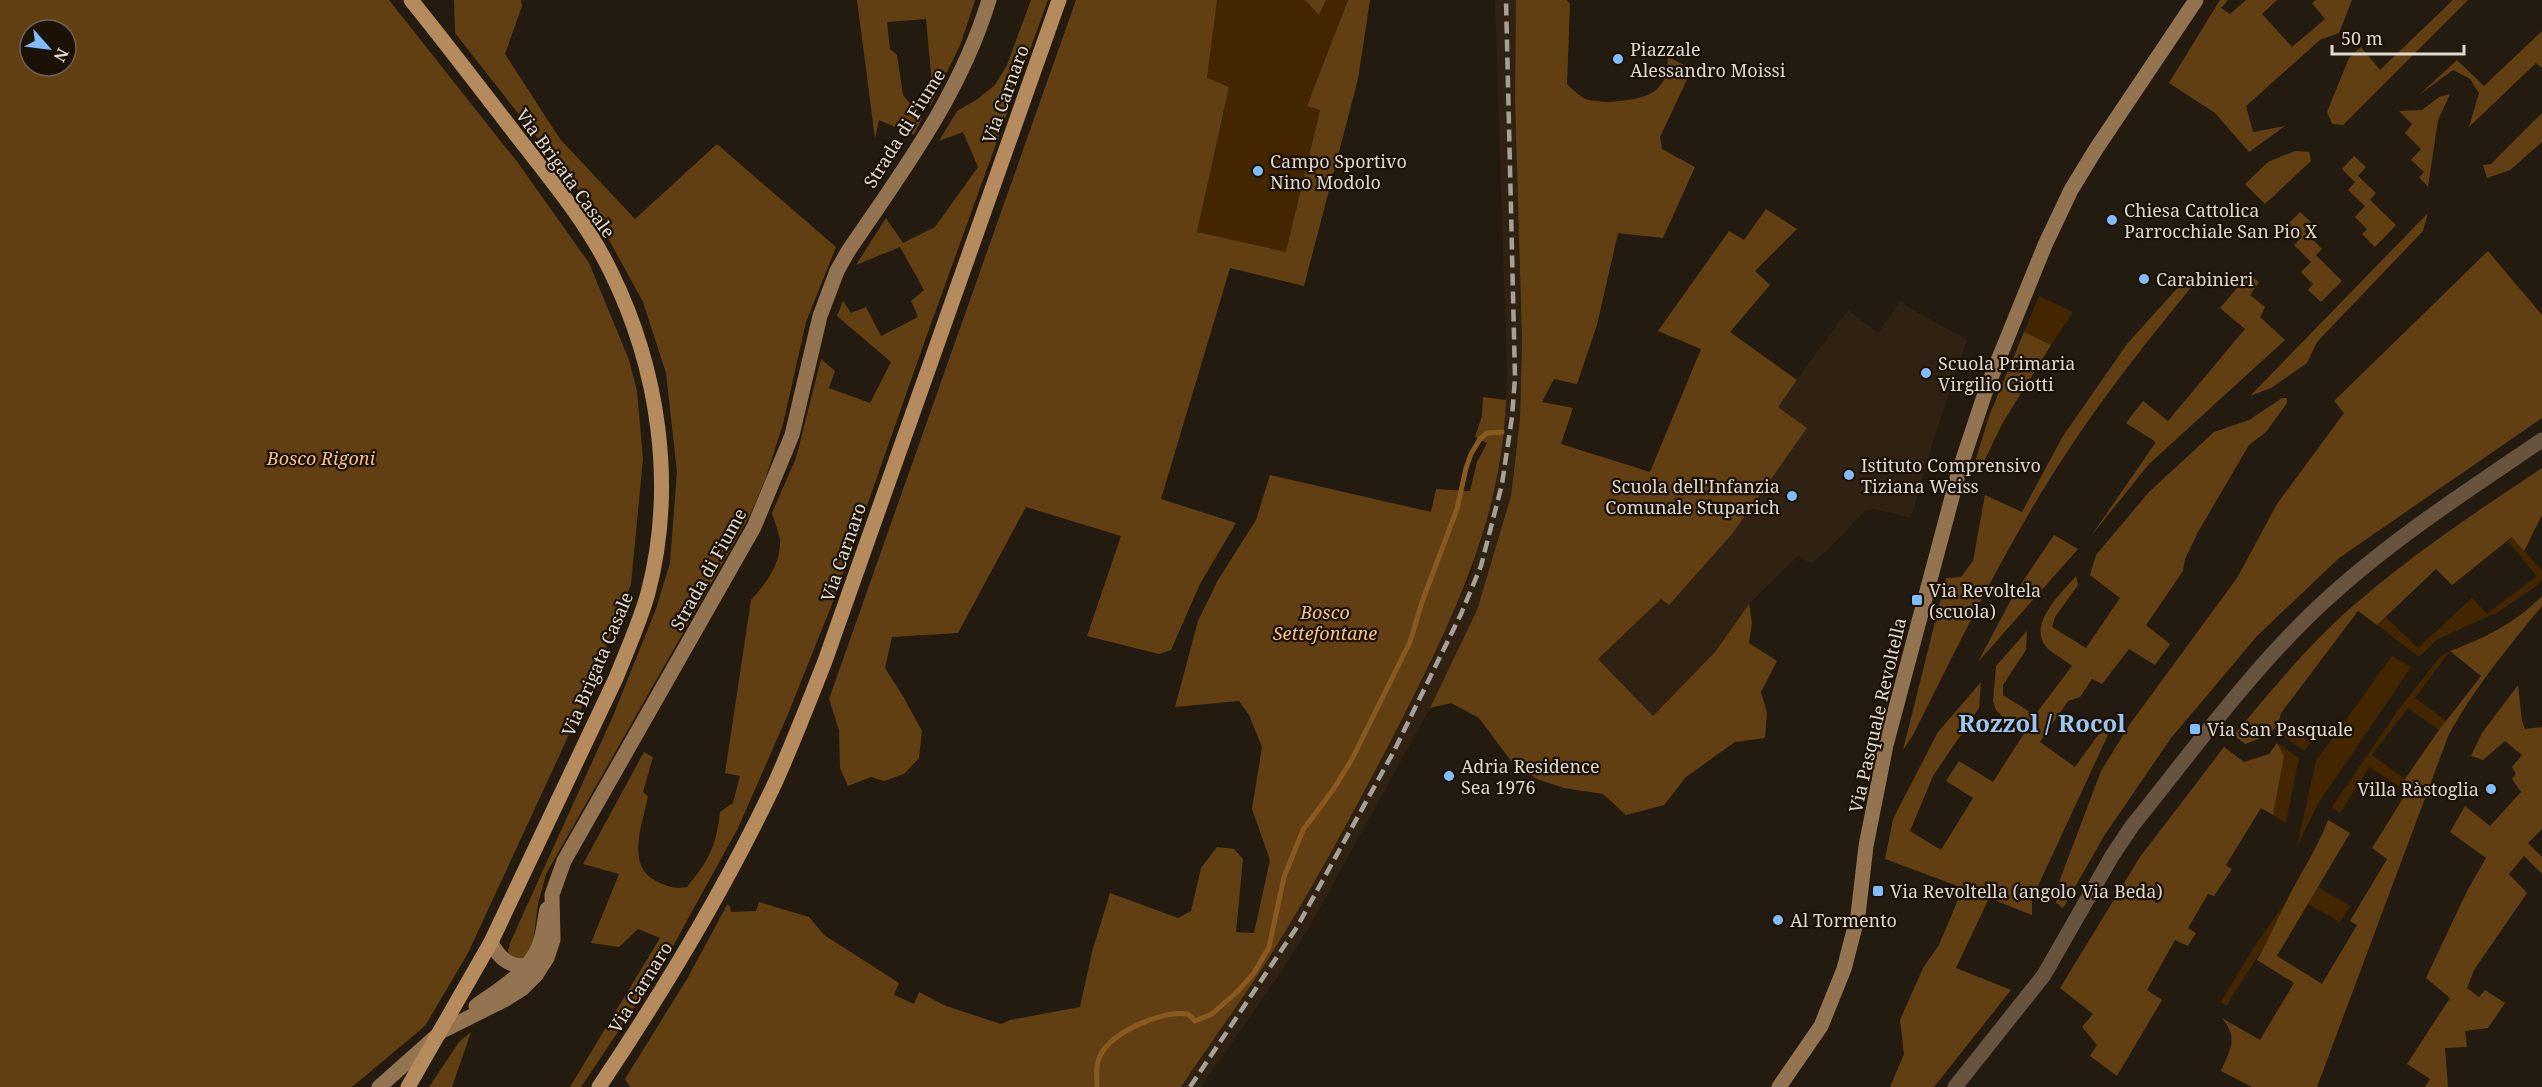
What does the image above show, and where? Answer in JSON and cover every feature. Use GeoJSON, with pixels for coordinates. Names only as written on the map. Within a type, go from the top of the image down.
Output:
{"type":"FeatureCollection","features":[{"type":"Feature","properties":{"kind":"main road","name":"Via Brigata Casale"},"geometry":{"type":"LineString","coordinates":[[408,1087],[491,942],[611,688],[636,626],[648,594],[656,553],[661,458],[651,385],[634,322],[609,268],[564,196],[411,0]]}},
{"type":"Feature","properties":{"kind":"main road","name":"Strada di Fiume"},"geometry":{"type":"LineString","coordinates":[[379,1087],[442,1031],[522,989],[536,975],[547,958],[553,940],[552,895],[564,861],[754,527],[792,435],[820,316],[837,271],[941,112],[959,78],[989,0]]}},
{"type":"Feature","properties":{"kind":"main road","name":"Via Carnaro"},"geometry":{"type":"LineString","coordinates":[[599,1087],[653,1006],[696,933],[774,784],[801,722],[829,650],[1059,0]]}},
{"type":"Feature","properties":{"kind":"main road","name":"Via Pasquale Revoltella"},"geometry":{"type":"LineString","coordinates":[[1779,1087],[1821,1026],[1844,969],[1858,915],[1866,846],[1886,745],[1959,471],[1986,390],[2045,245],[2071,190],[2196,0]]}},
{"type":"Feature","properties":{"kind":"main road"},"geometry":{"type":"LineString","coordinates":[[442,1031],[514,977],[525,966],[539,945],[552,895]]}},
{"type":"Feature","properties":{"kind":"main road"},"geometry":{"type":"LineString","coordinates":[[491,942],[496,953],[507,962],[514,966],[525,966]]}},
{"type":"Feature","properties":{"kind":"street"},"geometry":{"type":"LineString","coordinates":[[1956,1087],[2044,975],[2112,856],[2132,826],[2283,643],[2336,590],[2368,564],[2542,440]]}},
{"type":"Feature","properties":{"kind":"shaded area","name":"Campo Sportivo Nino Modolo"},"geometry":{"type":"Polygon","coordinates":[[[1217,0],[1305,0],[1319,15],[1326,0],[1348,0],[1307,106],[1320,109],[1287,253],[1197,232],[1229,87],[1207,79],[1217,0]]]}},
{"type":"Feature","properties":{"kind":"shaded area"},"geometry":{"type":"Polygon","coordinates":[[[1495,0],[1516,0],[1515,101],[1522,340],[1520,419],[1511,496],[1477,610],[1430,708],[1311,924],[1279,975],[1201,1087],[1181,1087],[1228,1017],[1370,782],[1428,669],[1471,573],[1482,538],[1499,470],[1505,423],[1507,374],[1495,0]]]}},
{"type":"Feature","properties":{"kind":"shaded area"},"geometry":{"type":"Polygon","coordinates":[[[2039,296],[2073,312],[2051,345],[2024,332],[2039,296]]]}},
{"type":"Feature","properties":{"kind":"shaded area","name":"Istituto Comprensivo Tiziana Weiss"},"geometry":{"type":"Polygon","coordinates":[[[1901,300],[1908,307],[1967,340],[1933,441],[1911,518],[1874,509],[1865,510],[1829,549],[1811,563],[1798,556],[1749,604],[1715,652],[1653,716],[1597,660],[1661,598],[1668,605],[1807,428],[1777,407],[1848,310],[1878,333],[1901,300]]]}},
{"type":"Feature","properties":{"kind":"shaded area"},"geometry":{"type":"Polygon","coordinates":[[[2513,537],[2542,571],[2542,580],[2498,612],[2436,640],[2419,657],[2377,625],[2385,617],[2418,648],[2472,598],[2487,614],[2537,576],[2508,541],[2513,537]]]}},
{"type":"Feature","properties":{"kind":"shaded area"},"geometry":{"type":"Polygon","coordinates":[[[2450,651],[2415,698],[2446,721],[2439,730],[2408,708],[2372,755],[2405,779],[2408,792],[2369,767],[2340,813],[2332,807],[2399,709],[2440,657],[2450,651]]]}},
{"type":"Feature","properties":{"kind":"shaded area"},"geometry":{"type":"Polygon","coordinates":[[[2392,656],[2411,667],[2318,804],[2297,846],[2316,761],[2392,656]]]}},
{"type":"Feature","properties":{"kind":"shaded area"},"geometry":{"type":"Polygon","coordinates":[[[2280,720],[2311,742],[2304,751],[2274,729],[2280,720]]]}},
{"type":"Feature","properties":{"kind":"shaded area"},"geometry":{"type":"Polygon","coordinates":[[[2277,743],[2299,758],[2286,823],[2273,815],[2284,756],[2277,743]]]}},
{"type":"Feature","properties":{"kind":"shaded area"},"geometry":{"type":"Polygon","coordinates":[[[2318,887],[2350,906],[2340,922],[2308,904],[2318,887]]]}},
{"type":"Feature","properties":{"kind":"shaded area"},"geometry":{"type":"Polygon","coordinates":[[[2286,902],[2272,934],[2226,1006],[2221,1002],[2254,947],[2286,902]]]}},
{"type":"Feature","properties":{"kind":"green space","name":"Bosco Rigoni"},"geometry":{"type":"Polygon","coordinates":[[[0,0],[389,0],[518,163],[589,263],[629,360],[637,391],[643,459],[631,584],[585,700],[468,953],[425,1026],[352,1087],[0,1087],[0,0]]]}},
{"type":"Feature","properties":{"kind":"green space"},"geometry":{"type":"Polygon","coordinates":[[[454,0],[521,0],[522,6],[505,54],[560,139],[635,219],[717,144],[836,247],[806,322],[783,424],[765,480],[751,513],[546,874],[538,904],[533,944],[522,961],[510,957],[508,951],[510,943],[613,716],[656,609],[670,563],[677,472],[666,373],[643,302],[590,205],[455,33],[454,0]]]}},
{"type":"Feature","properties":{"kind":"green space"},"geometry":{"type":"Polygon","coordinates":[[[857,0],[975,0],[961,43],[930,107],[932,85],[926,19],[887,22],[890,49],[897,55],[903,95],[922,118],[914,135],[879,120],[875,138],[857,0]]]}},
{"type":"Feature","properties":{"kind":"green space"},"geometry":{"type":"Polygon","coordinates":[[[1031,0],[1048,0],[836,594],[788,714],[738,828],[662,966],[581,1087],[570,1087],[660,938],[638,929],[619,947],[591,943],[619,874],[583,864],[644,752],[653,757],[643,792],[648,796],[638,843],[641,865],[656,881],[671,887],[682,888],[687,887],[706,861],[714,844],[720,812],[733,803],[740,776],[725,773],[751,600],[767,580],[778,557],[780,540],[772,513],[796,458],[821,359],[835,371],[829,388],[870,403],[891,362],[837,316],[843,301],[851,313],[866,307],[881,336],[918,317],[911,301],[924,290],[900,247],[856,265],[886,218],[903,243],[935,227],[978,167],[963,132],[939,141],[957,111],[995,85],[1007,65],[1031,0]]]}},
{"type":"Feature","properties":{"kind":"green space"},"geometry":{"type":"Polygon","coordinates":[[[1076,0],[1217,0],[1207,78],[1229,87],[1197,232],[1286,252],[1320,110],[1307,106],[1348,0],[1370,0],[1358,79],[1304,286],[1230,268],[1161,499],[1236,523],[1200,584],[1171,650],[1159,654],[1087,636],[1121,536],[1026,507],[958,633],[892,637],[885,668],[922,731],[919,758],[904,774],[884,781],[871,777],[848,786],[840,768],[839,730],[829,699],[1076,0]]]}},
{"type":"Feature","properties":{"kind":"green space"},"geometry":{"type":"Polygon","coordinates":[[[1305,0],[1326,0],[1319,15],[1305,0]]]}},
{"type":"Feature","properties":{"kind":"green space"},"geometry":{"type":"Polygon","coordinates":[[[1516,0],[1567,0],[1570,4],[1567,84],[1586,99],[1602,102],[1624,101],[1652,92],[1663,81],[1668,57],[1692,69],[1660,137],[1662,149],[1695,167],[1663,238],[1618,233],[1597,325],[1577,384],[1554,379],[1542,402],[1573,408],[1561,444],[1650,472],[1701,349],[1658,331],[1729,231],[1744,240],[1766,209],[1797,229],[1755,271],[1770,285],[1730,332],[1797,380],[1778,407],[1807,428],[1732,534],[1669,605],[1661,599],[1598,659],[1653,716],[1715,652],[1749,604],[1752,623],[1749,643],[1777,661],[1761,692],[1767,713],[1765,738],[1735,742],[1686,777],[1664,805],[1626,815],[1603,794],[1564,788],[1537,779],[1511,761],[1479,718],[1451,703],[1430,708],[1477,610],[1511,496],[1520,419],[1522,340],[1515,100],[1516,0]]]}},
{"type":"Feature","properties":{"kind":"green space"},"geometry":{"type":"Polygon","coordinates":[[[2220,0],[2228,0],[2221,8],[2230,14],[2246,0],[2277,0],[2262,14],[2292,47],[2325,19],[2312,3],[2316,0],[2352,0],[2339,33],[2320,40],[2246,106],[2253,132],[2285,126],[2249,152],[2215,113],[2169,83],[2220,0]]]}},
{"type":"Feature","properties":{"kind":"green space"},"geometry":{"type":"Polygon","coordinates":[[[2453,0],[2468,0],[2343,125],[2332,124],[2327,112],[2349,58],[2361,47],[2380,70],[2453,0]]]}},
{"type":"Feature","properties":{"kind":"green space"},"geometry":{"type":"Polygon","coordinates":[[[2542,31],[2542,68],[2536,63],[2469,127],[2479,93],[2470,79],[2453,70],[2419,95],[2457,60],[2484,86],[2542,31]]]}},
{"type":"Feature","properties":{"kind":"green space"},"geometry":{"type":"Polygon","coordinates":[[[2450,94],[2438,120],[2428,187],[2419,177],[2424,172],[2411,160],[2421,149],[2405,133],[2412,124],[2399,111],[2422,110],[2439,97],[2450,94]]]}},
{"type":"Feature","properties":{"kind":"green space"},"geometry":{"type":"Polygon","coordinates":[[[2542,113],[2542,142],[2510,170],[2487,178],[2483,165],[2491,164],[2542,113]]]}},
{"type":"Feature","properties":{"kind":"green space"},"geometry":{"type":"Polygon","coordinates":[[[2295,151],[2309,152],[2311,161],[2265,204],[2245,184],[2268,162],[2295,151]]]}},
{"type":"Feature","properties":{"kind":"green space"},"geometry":{"type":"Polygon","coordinates":[[[2354,156],[2366,167],[2358,176],[2376,193],[2370,200],[2396,225],[2375,247],[2362,234],[2367,229],[2355,217],[2365,206],[2348,190],[2355,182],[2342,169],[2354,156]]]}},
{"type":"Feature","properties":{"kind":"green space"},"geometry":{"type":"Polygon","coordinates":[[[2300,212],[2312,223],[2304,231],[2322,249],[2316,255],[2342,281],[2321,302],[2308,290],[2313,284],[2301,272],[2311,262],[2294,245],[2302,237],[2288,224],[2300,212]]]}},
{"type":"Feature","properties":{"kind":"green space"},"geometry":{"type":"Polygon","coordinates":[[[2428,213],[2423,231],[2317,342],[2307,363],[2271,388],[2250,396],[2428,213]]]}},
{"type":"Feature","properties":{"kind":"green space"},"geometry":{"type":"Polygon","coordinates":[[[2488,251],[2542,315],[2542,418],[2339,558],[2257,636],[2171,738],[2104,836],[2063,908],[2056,903],[2059,882],[2101,771],[2130,724],[2237,578],[2277,504],[2344,413],[2334,401],[2488,251]]]}},
{"type":"Feature","properties":{"kind":"green space"},"geometry":{"type":"Polygon","coordinates":[[[2190,274],[2197,280],[2102,401],[2050,478],[1988,586],[1913,735],[1903,750],[1946,578],[1961,577],[1973,561],[1985,495],[2022,512],[2063,436],[2127,344],[2190,274]]]}},
{"type":"Feature","properties":{"kind":"green space"},"geometry":{"type":"Polygon","coordinates":[[[2249,274],[2259,282],[2250,295],[2265,307],[2260,317],[2285,340],[2149,464],[2091,536],[2156,442],[2126,423],[2143,401],[2168,421],[2245,329],[2220,308],[2249,274]]]}},
{"type":"Feature","properties":{"kind":"green space"},"geometry":{"type":"Polygon","coordinates":[[[2024,332],[2051,345],[2002,424],[1978,474],[1972,472],[1989,416],[2024,332]]]}},
{"type":"Feature","properties":{"kind":"green space","name":"Bosco Settefontane"},"geometry":{"type":"Polygon","coordinates":[[[1483,397],[1506,400],[1495,486],[1471,568],[1438,647],[1358,804],[1315,881],[1260,971],[1181,1087],[630,1087],[625,1079],[687,979],[727,905],[730,906],[731,912],[756,911],[759,902],[809,917],[824,935],[899,983],[894,995],[914,1004],[919,992],[946,1006],[1001,1024],[1010,1020],[1080,1007],[1092,952],[1110,893],[1178,918],[1191,911],[1201,868],[1217,847],[1234,849],[1243,859],[1236,932],[1254,933],[1270,860],[1252,809],[1262,747],[1249,715],[1239,701],[1175,707],[1198,621],[1218,580],[1256,520],[1270,475],[1431,512],[1436,489],[1470,491],[1477,462],[1487,443],[1475,437],[1482,416],[1483,397]]]}},
{"type":"Feature","properties":{"kind":"green space"},"geometry":{"type":"Polygon","coordinates":[[[2282,398],[2287,398],[2287,403],[2266,432],[2249,445],[2198,532],[2185,559],[2183,571],[2146,625],[2170,644],[2155,665],[2129,649],[2102,684],[2092,679],[2080,697],[2068,701],[2040,742],[2075,767],[2101,731],[2108,735],[2037,888],[2032,901],[2032,915],[1989,898],[1956,968],[2011,990],[1934,1087],[1890,1087],[1904,1054],[1900,1020],[1923,968],[1939,945],[1963,888],[1885,859],[1893,819],[1938,732],[1981,682],[1979,708],[1933,776],[1910,831],[1941,850],[1973,798],[1946,781],[1959,761],[1993,782],[2025,732],[1996,710],[1993,701],[1996,666],[2027,631],[2026,650],[2003,685],[2003,695],[2035,715],[2072,666],[2048,649],[2042,640],[2043,620],[2055,600],[2076,576],[2078,585],[2055,617],[2052,627],[2086,648],[2120,598],[2090,575],[2096,555],[2149,492],[2214,432],[2249,420],[2282,398]]]}},
{"type":"Feature","properties":{"kind":"green space"},"geometry":{"type":"Polygon","coordinates":[[[2542,468],[2542,515],[2524,551],[2512,537],[2452,585],[2436,569],[2377,625],[2358,611],[2281,713],[2273,730],[2245,744],[2234,735],[2306,651],[2354,605],[2422,551],[2542,468]]]}},
{"type":"Feature","properties":{"kind":"green space"},"geometry":{"type":"Polygon","coordinates":[[[2054,535],[2078,549],[1978,662],[2013,596],[2054,535]]]}},
{"type":"Feature","properties":{"kind":"green space"},"geometry":{"type":"Polygon","coordinates":[[[2542,596],[2542,606],[2504,652],[2449,734],[2317,1087],[2252,1087],[2221,1071],[2230,1050],[2232,1038],[2222,1018],[2260,1040],[2294,983],[2257,960],[2328,820],[2350,833],[2277,956],[2322,984],[2357,925],[2350,921],[2387,859],[2372,848],[2407,792],[2405,779],[2481,676],[2450,651],[2499,629],[2522,614],[2542,596]]]}},
{"type":"Feature","properties":{"kind":"green space"},"geometry":{"type":"Polygon","coordinates":[[[2518,685],[2525,729],[2542,727],[2542,829],[2528,843],[2542,857],[2542,874],[2524,856],[2509,874],[2527,893],[2474,970],[2467,988],[2479,997],[2485,990],[2505,1003],[2488,1028],[2465,1031],[2467,1047],[2445,1048],[2448,1087],[2425,1087],[2430,1079],[2407,1064],[2450,998],[2426,978],[2467,891],[2486,858],[2450,832],[2465,806],[2490,826],[2521,792],[2512,779],[2516,774],[2512,767],[2522,755],[2505,741],[2483,760],[2471,756],[2482,733],[2518,685]]]}},
{"type":"Feature","properties":{"kind":"green space"},"geometry":{"type":"Polygon","coordinates":[[[2277,743],[2284,756],[2273,815],[2261,808],[2226,865],[2232,869],[2214,896],[2208,894],[2188,928],[2196,933],[2188,946],[2175,940],[2147,990],[2162,1000],[2117,1076],[2090,1056],[2097,1045],[2082,1027],[2093,1014],[2060,988],[2140,857],[2224,747],[2244,762],[2269,754],[2277,743]]]}},
{"type":"Feature","properties":{"kind":"green space"},"geometry":{"type":"Polygon","coordinates":[[[471,1032],[452,1087],[429,1087],[459,1042],[471,1032]]]}},
{"type":"Feature","properties":{"kind":"waterway"},"geometry":{"type":"LineString","coordinates":[[1097,1087],[1099,1058],[1117,1037],[1140,1024],[1166,1015],[1188,1014],[1195,1021],[1212,1014],[1254,973],[1269,947],[1284,877],[1303,830],[1333,790],[1352,759],[1410,642],[1422,602],[1457,509],[1471,454],[1480,439],[1487,433],[1502,432]]}},
{"type":"Feature","properties":{"kind":"railway"},"geometry":{"type":"LineString","coordinates":[[1190,1087],[1297,927],[1394,751],[1461,614],[1481,566],[1502,484],[1515,378],[1506,0]]}},
{"type":"Feature","properties":{"kind":"place","name":"Piazzale Alessandro Moissi"},"geometry":{"type":"Point","coordinates":[1618,59]}},
{"type":"Feature","properties":{"kind":"place","name":"Campo Sportivo Nino Modolo"},"geometry":{"type":"Point","coordinates":[1258,171]}},
{"type":"Feature","properties":{"kind":"place","name":"Chiesa Cattolica Parrocchiale San Pio X"},"geometry":{"type":"Point","coordinates":[2112,220]}},
{"type":"Feature","properties":{"kind":"place","name":"Carabinieri"},"geometry":{"type":"Point","coordinates":[2144,279]}},
{"type":"Feature","properties":{"kind":"place","name":"Scuola Primaria Virgilio Giotti"},"geometry":{"type":"Point","coordinates":[1926,373]}},
{"type":"Feature","properties":{"kind":"place","name":"Istituto Comprensivo Tiziana Weiss"},"geometry":{"type":"Point","coordinates":[1849,475]}},
{"type":"Feature","properties":{"kind":"place","name":"Scuola dell'Infanzia Comunale Stuparich"},"geometry":{"type":"Point","coordinates":[1792,496]}},
{"type":"Feature","properties":{"kind":"place","name":"Via Revoltela (scuola)"},"geometry":{"type":"Point","coordinates":[1917,600]}},
{"type":"Feature","properties":{"kind":"place","name":"Via San Pasquale"},"geometry":{"type":"Point","coordinates":[2195,729]}},
{"type":"Feature","properties":{"kind":"place","name":"Adria Residence Sea 1976"},"geometry":{"type":"Point","coordinates":[1449,776]}},
{"type":"Feature","properties":{"kind":"place","name":"Villa Ràstoglia"},"geometry":{"type":"Point","coordinates":[2491,789]}},
{"type":"Feature","properties":{"kind":"place","name":"Via Revoltella (angolo Via Beda)"},"geometry":{"type":"Point","coordinates":[1878,891]}},
{"type":"Feature","properties":{"kind":"place","name":"Al Tormento"},"geometry":{"type":"Point","coordinates":[1778,920]}},
{"type":"Feature","properties":{"kind":"district","name":"Rozzol / Rocol"},"geometry":{"type":"Point","coordinates":[2042,722]}}]}
